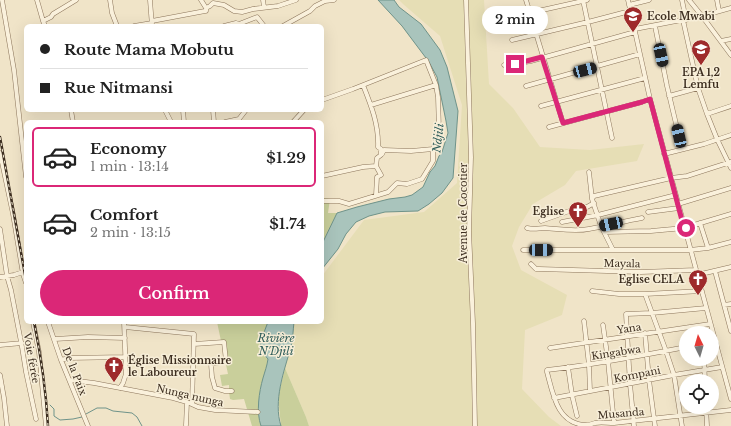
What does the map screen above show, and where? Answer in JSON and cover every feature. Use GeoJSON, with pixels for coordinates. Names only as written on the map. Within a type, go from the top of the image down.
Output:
{"type":"FeatureCollection","features":[{"type":"Feature","properties":{"kind":"street"},"geometry":{"type":"LineString","coordinates":[[2,0],[14,70],[24,159]]}},
{"type":"Feature","properties":{"kind":"street"},"geometry":{"type":"LineString","coordinates":[[37,0],[44,24]]}},
{"type":"Feature","properties":{"kind":"street"},"geometry":{"type":"LineString","coordinates":[[43,21],[76,0]]}},
{"type":"Feature","properties":{"kind":"street"},"geometry":{"type":"LineString","coordinates":[[110,0],[112,14],[116,24]]}},
{"type":"Feature","properties":{"kind":"street"},"geometry":{"type":"LineString","coordinates":[[150,0],[152,23],[206,9],[213,3],[224,5],[234,11],[242,12],[253,8],[278,6],[296,0]]}},
{"type":"Feature","properties":{"kind":"street"},"geometry":{"type":"LineString","coordinates":[[201,0],[206,9]]}},
{"type":"Feature","properties":{"kind":"street"},"geometry":{"type":"LineString","coordinates":[[263,0],[264,7]]}},
{"type":"Feature","properties":{"kind":"street"},"geometry":{"type":"LineString","coordinates":[[287,24],[310,11],[315,6],[325,1],[334,0]]}},
{"type":"Feature","properties":{"kind":"street","name":"Avenue de Cocotier"},"geometry":{"type":"LineString","coordinates":[[466,0],[471,165],[469,231],[475,426]]}},
{"type":"Feature","properties":{"kind":"street"},"geometry":{"type":"LineString","coordinates":[[526,0],[563,123]]}},
{"type":"Feature","properties":{"kind":"street"},"geometry":{"type":"LineString","coordinates":[[502,20],[529,12],[584,0],[596,66],[612,138]]}},
{"type":"Feature","properties":{"kind":"street"},"geometry":{"type":"LineString","coordinates":[[649,0],[629,2],[630,11],[670,178],[698,275],[710,324]]}},
{"type":"Feature","properties":{"kind":"street"},"geometry":{"type":"LineString","coordinates":[[682,0],[684,20],[698,88],[717,139],[730,163],[731,168]]}},
{"type":"Feature","properties":{"kind":"street"},"geometry":{"type":"LineString","coordinates":[[688,0],[731,55]]}},
{"type":"Feature","properties":{"kind":"street"},"geometry":{"type":"LineString","coordinates":[[716,0],[719,11]]}},
{"type":"Feature","properties":{"kind":"street"},"geometry":{"type":"LineString","coordinates":[[504,65],[515,64],[592,44],[635,30],[702,16],[731,8]]}},
{"type":"Feature","properties":{"kind":"street"},"geometry":{"type":"LineString","coordinates":[[512,40],[630,11]]}},
{"type":"Feature","properties":{"kind":"street"},"geometry":{"type":"LineString","coordinates":[[239,24],[258,17],[263,24]]}},
{"type":"Feature","properties":{"kind":"street"},"geometry":{"type":"LineString","coordinates":[[654,26],[682,149]]}},
{"type":"Feature","properties":{"kind":"street"},"geometry":{"type":"LineString","coordinates":[[721,41],[731,39]]}},
{"type":"Feature","properties":{"kind":"street"},"geometry":{"type":"LineString","coordinates":[[526,86],[640,54]]}},
{"type":"Feature","properties":{"kind":"street"},"geometry":{"type":"LineString","coordinates":[[324,99],[426,60],[436,85],[439,130],[433,149],[433,161],[422,179],[407,184],[397,183],[388,192],[349,204],[339,201],[324,201]]}},
{"type":"Feature","properties":{"kind":"street"},"geometry":{"type":"LineString","coordinates":[[541,106],[645,78]]}},
{"type":"Feature","properties":{"kind":"street"},"geometry":{"type":"LineString","coordinates":[[363,85],[371,106],[378,137],[378,147],[381,149],[381,155]]}},
{"type":"Feature","properties":{"kind":"street"},"geometry":{"type":"LineString","coordinates":[[371,106],[436,85]]}},
{"type":"Feature","properties":{"kind":"street"},"geometry":{"type":"LineString","coordinates":[[669,96],[698,88]]}},
{"type":"Feature","properties":{"kind":"street"},"geometry":{"type":"LineString","coordinates":[[549,127],[650,99]]}},
{"type":"Feature","properties":{"kind":"street"},"geometry":{"type":"LineString","coordinates":[[707,114],[731,106]]}},
{"type":"Feature","properties":{"kind":"street"},"geometry":{"type":"LineString","coordinates":[[234,120],[239,119],[244,112]]}},
{"type":"Feature","properties":{"kind":"street"},"geometry":{"type":"LineString","coordinates":[[295,120],[302,112]]}},
{"type":"Feature","properties":{"kind":"street"},"geometry":{"type":"LineString","coordinates":[[664,154],[731,135]]}},
{"type":"Feature","properties":{"kind":"street"},"geometry":{"type":"LineString","coordinates":[[376,195],[377,177],[381,175],[376,166],[377,158],[384,150],[411,151],[433,149]]}},
{"type":"Feature","properties":{"kind":"street"},"geometry":{"type":"LineString","coordinates":[[0,153],[24,276]]}},
{"type":"Feature","properties":{"kind":"street"},"geometry":{"type":"LineString","coordinates":[[541,221],[572,210],[587,207],[593,201],[594,196],[670,178],[687,176],[730,163]]}},
{"type":"Feature","properties":{"kind":"street"},"geometry":{"type":"LineString","coordinates":[[324,176],[363,167],[376,166]]}},
{"type":"Feature","properties":{"kind":"street"},"geometry":{"type":"LineString","coordinates":[[589,172],[593,201],[601,226],[613,250]]}},
{"type":"Feature","properties":{"kind":"street"},"geometry":{"type":"LineString","coordinates":[[648,212],[678,206],[731,188]]}},
{"type":"Feature","properties":{"kind":"street"},"geometry":{"type":"LineString","coordinates":[[562,222],[598,216],[676,195]]}},
{"type":"Feature","properties":{"kind":"street"},"geometry":{"type":"LineString","coordinates":[[605,232],[651,231],[684,228],[731,214]]}},
{"type":"Feature","properties":{"kind":"street"},"geometry":{"type":"LineString","coordinates":[[527,228],[536,230],[545,228],[575,231],[589,230],[601,226],[642,218]]}},
{"type":"Feature","properties":{"kind":"street"},"geometry":{"type":"LineString","coordinates":[[700,223],[708,248]]}},
{"type":"Feature","properties":{"kind":"street","name":"Voie férée"},"geometry":{"type":"LineString","coordinates":[[0,229],[36,419]]}},
{"type":"Feature","properties":{"kind":"street"},"geometry":{"type":"LineString","coordinates":[[523,250],[690,250],[708,248],[731,242]]}},
{"type":"Feature","properties":{"kind":"street","name":"Mayala"},"geometry":{"type":"LineString","coordinates":[[531,264],[536,269],[641,272],[696,270]]}},
{"type":"Feature","properties":{"kind":"street"},"geometry":{"type":"LineString","coordinates":[[698,275],[731,267]]}},
{"type":"Feature","properties":{"kind":"street"},"geometry":{"type":"LineString","coordinates":[[715,271],[731,331]]}},
{"type":"Feature","properties":{"kind":"street"},"geometry":{"type":"LineString","coordinates":[[0,277],[23,272]]}},
{"type":"Feature","properties":{"kind":"street"},"geometry":{"type":"LineString","coordinates":[[592,291],[619,294],[645,294],[702,291]]}},
{"type":"Feature","properties":{"kind":"street"},"geometry":{"type":"LineString","coordinates":[[645,294],[674,375],[682,426]]}},
{"type":"Feature","properties":{"kind":"street"},"geometry":{"type":"LineString","coordinates":[[724,305],[731,304]]}},
{"type":"Feature","properties":{"kind":"street"},"geometry":{"type":"LineString","coordinates":[[634,426],[626,314],[652,314],[706,308]]}},
{"type":"Feature","properties":{"kind":"street"},"geometry":{"type":"LineString","coordinates":[[584,321],[589,365],[590,391]]}},
{"type":"Feature","properties":{"kind":"street"},"geometry":{"type":"LineString","coordinates":[[33,324],[39,352],[46,426]]}},
{"type":"Feature","properties":{"kind":"street","name":"De la Paix"},"geometry":{"type":"LineString","coordinates":[[49,324],[61,360],[88,426]]}},
{"type":"Feature","properties":{"kind":"street"},"geometry":{"type":"LineString","coordinates":[[120,388],[126,374],[124,324]]}},
{"type":"Feature","properties":{"kind":"street","name":"Yana"},"geometry":{"type":"LineString","coordinates":[[550,348],[710,324]]}},
{"type":"Feature","properties":{"kind":"street"},"geometry":{"type":"LineString","coordinates":[[603,325],[608,361],[612,424]]}},
{"type":"Feature","properties":{"kind":"street"},"geometry":{"type":"LineString","coordinates":[[125,327],[193,334],[192,404]]}},
{"type":"Feature","properties":{"kind":"street"},"geometry":{"type":"LineString","coordinates":[[645,333],[655,426]]}},
{"type":"Feature","properties":{"kind":"street"},"geometry":{"type":"LineString","coordinates":[[55,339],[88,337],[125,338]]}},
{"type":"Feature","properties":{"kind":"street"},"geometry":{"type":"LineString","coordinates":[[194,342],[224,342],[226,362],[211,364],[212,377],[215,388],[225,391],[232,391]]}},
{"type":"Feature","properties":{"kind":"street"},"geometry":{"type":"LineString","coordinates":[[0,345],[22,343]]}},
{"type":"Feature","properties":{"kind":"street","name":"Kingabwa"},"geometry":{"type":"LineString","coordinates":[[547,370],[589,365],[679,348]]}},
{"type":"Feature","properties":{"kind":"street"},"geometry":{"type":"LineString","coordinates":[[61,360],[70,358],[125,357]]}},
{"type":"Feature","properties":{"kind":"street"},"geometry":{"type":"LineString","coordinates":[[719,357],[729,382],[731,399]]}},
{"type":"Feature","properties":{"kind":"street"},"geometry":{"type":"LineString","coordinates":[[705,366],[705,374]]}},
{"type":"Feature","properties":{"kind":"street","name":"Kompani"},"geometry":{"type":"LineString","coordinates":[[554,398],[722,367]]}},
{"type":"Feature","properties":{"kind":"street"},"geometry":{"type":"LineString","coordinates":[[568,368],[577,416]]}},
{"type":"Feature","properties":{"kind":"street","name":"Musanda"},"geometry":{"type":"LineString","coordinates":[[547,370],[554,398],[559,410],[566,418],[575,423],[586,425],[596,423],[612,424],[634,420],[693,414]]}},
{"type":"Feature","properties":{"kind":"street"},"geometry":{"type":"LineString","coordinates":[[0,375],[7,426]]}},
{"type":"Feature","properties":{"kind":"street","name":"Nunga nunga"},"geometry":{"type":"LineString","coordinates":[[70,380],[174,398],[198,407],[215,410],[258,412]]}},
{"type":"Feature","properties":{"kind":"street"},"geometry":{"type":"LineString","coordinates":[[186,425],[187,402]]}},
{"type":"Feature","properties":{"kind":"street","name":"Musanda"},"geometry":{"type":"LineString","coordinates":[[719,411],[731,410]]}},
{"type":"Feature","properties":{"kind":"street"},"geometry":{"type":"LineString","coordinates":[[706,414],[707,426]]}},
{"type":"Feature","properties":{"kind":"shaded area"},"geometry":{"type":"Polygon","coordinates":[[[399,0],[484,0],[489,84],[513,108],[540,147],[590,150],[644,144],[637,161],[576,171],[565,185],[533,204],[519,227],[512,246],[521,270],[567,295],[562,315],[525,330],[522,389],[549,417],[561,426],[309,426],[285,368],[291,346],[294,324],[324,324],[324,273],[364,220],[424,212],[457,183],[462,105],[440,36],[399,0]]]}},
{"type":"Feature","properties":{"kind":"green space"},"geometry":{"type":"Polygon","coordinates":[[[324,198],[330,199],[328,213],[337,213],[324,240],[324,198]]]}},
{"type":"Feature","properties":{"kind":"green space"},"geometry":{"type":"Polygon","coordinates":[[[217,324],[267,324],[261,340],[260,350],[268,359],[259,400],[259,416],[261,426],[252,426],[244,399],[230,399],[229,385],[222,386],[220,375],[228,374],[217,324]]]}},
{"type":"Feature","properties":{"kind":"green space"},"geometry":{"type":"Polygon","coordinates":[[[285,368],[309,426],[281,426],[278,397],[285,368]]]}},
{"type":"Feature","properties":{"kind":"water"},"geometry":{"type":"Polygon","coordinates":[[[378,0],[394,0],[399,7],[421,24],[440,50],[447,67],[458,111],[453,178],[442,193],[418,211],[385,212],[369,216],[356,222],[324,266],[324,240],[337,213],[389,199],[412,195],[423,187],[442,152],[448,133],[437,77],[429,62],[402,26],[378,0]]]}},
{"type":"Feature","properties":{"kind":"water","name":"Rivière N'Djili"},"geometry":{"type":"Polygon","coordinates":[[[267,324],[294,324],[292,344],[280,386],[278,406],[281,426],[261,426],[259,420],[260,389],[268,359],[260,350],[261,340],[267,324]]]}},
{"type":"Feature","properties":{"kind":"waterway"},"geometry":{"type":"LineString","coordinates":[[50,405],[54,409],[54,416],[60,420],[82,417]]}},
{"type":"Feature","properties":{"kind":"waterway"},"geometry":{"type":"LineString","coordinates":[[86,414],[97,408],[106,408],[113,411],[132,413],[137,417],[142,426]]}},
{"type":"Feature","properties":{"kind":"railway"},"geometry":{"type":"LineString","coordinates":[[0,137],[24,269]]}},
{"type":"Feature","properties":{"kind":"railway"},"geometry":{"type":"LineString","coordinates":[[34,324],[43,374],[48,426]]}},
{"type":"Feature","properties":{"kind":"place","name":"Ecole Mwabi"},"geometry":{"type":"Point","coordinates":[633,33]}},
{"type":"Feature","properties":{"kind":"place","name":"EPA 1,2 Lemfu"},"geometry":{"type":"Point","coordinates":[701,66]}},
{"type":"Feature","properties":{"kind":"place","name":"Eglise"},"geometry":{"type":"Point","coordinates":[578,228]}},
{"type":"Feature","properties":{"kind":"place","name":"Eglise CELA"},"geometry":{"type":"Point","coordinates":[698,296]}},
{"type":"Feature","properties":{"kind":"place","name":"Église Missionnaire le Laboureur"},"geometry":{"type":"Point","coordinates":[114,383]}},
{"type":"Feature","properties":{"kind":"route"},"geometry":{"type":"LineString","coordinates":[[515,64],[542,57],[563,123],[650,99],[670,178],[684,228],[686,228]]}},
{"type":"Feature","properties":{"kind":"water label","name":"Ndjili"},"geometry":{"type":"Point","coordinates":[438,138]}}]}
